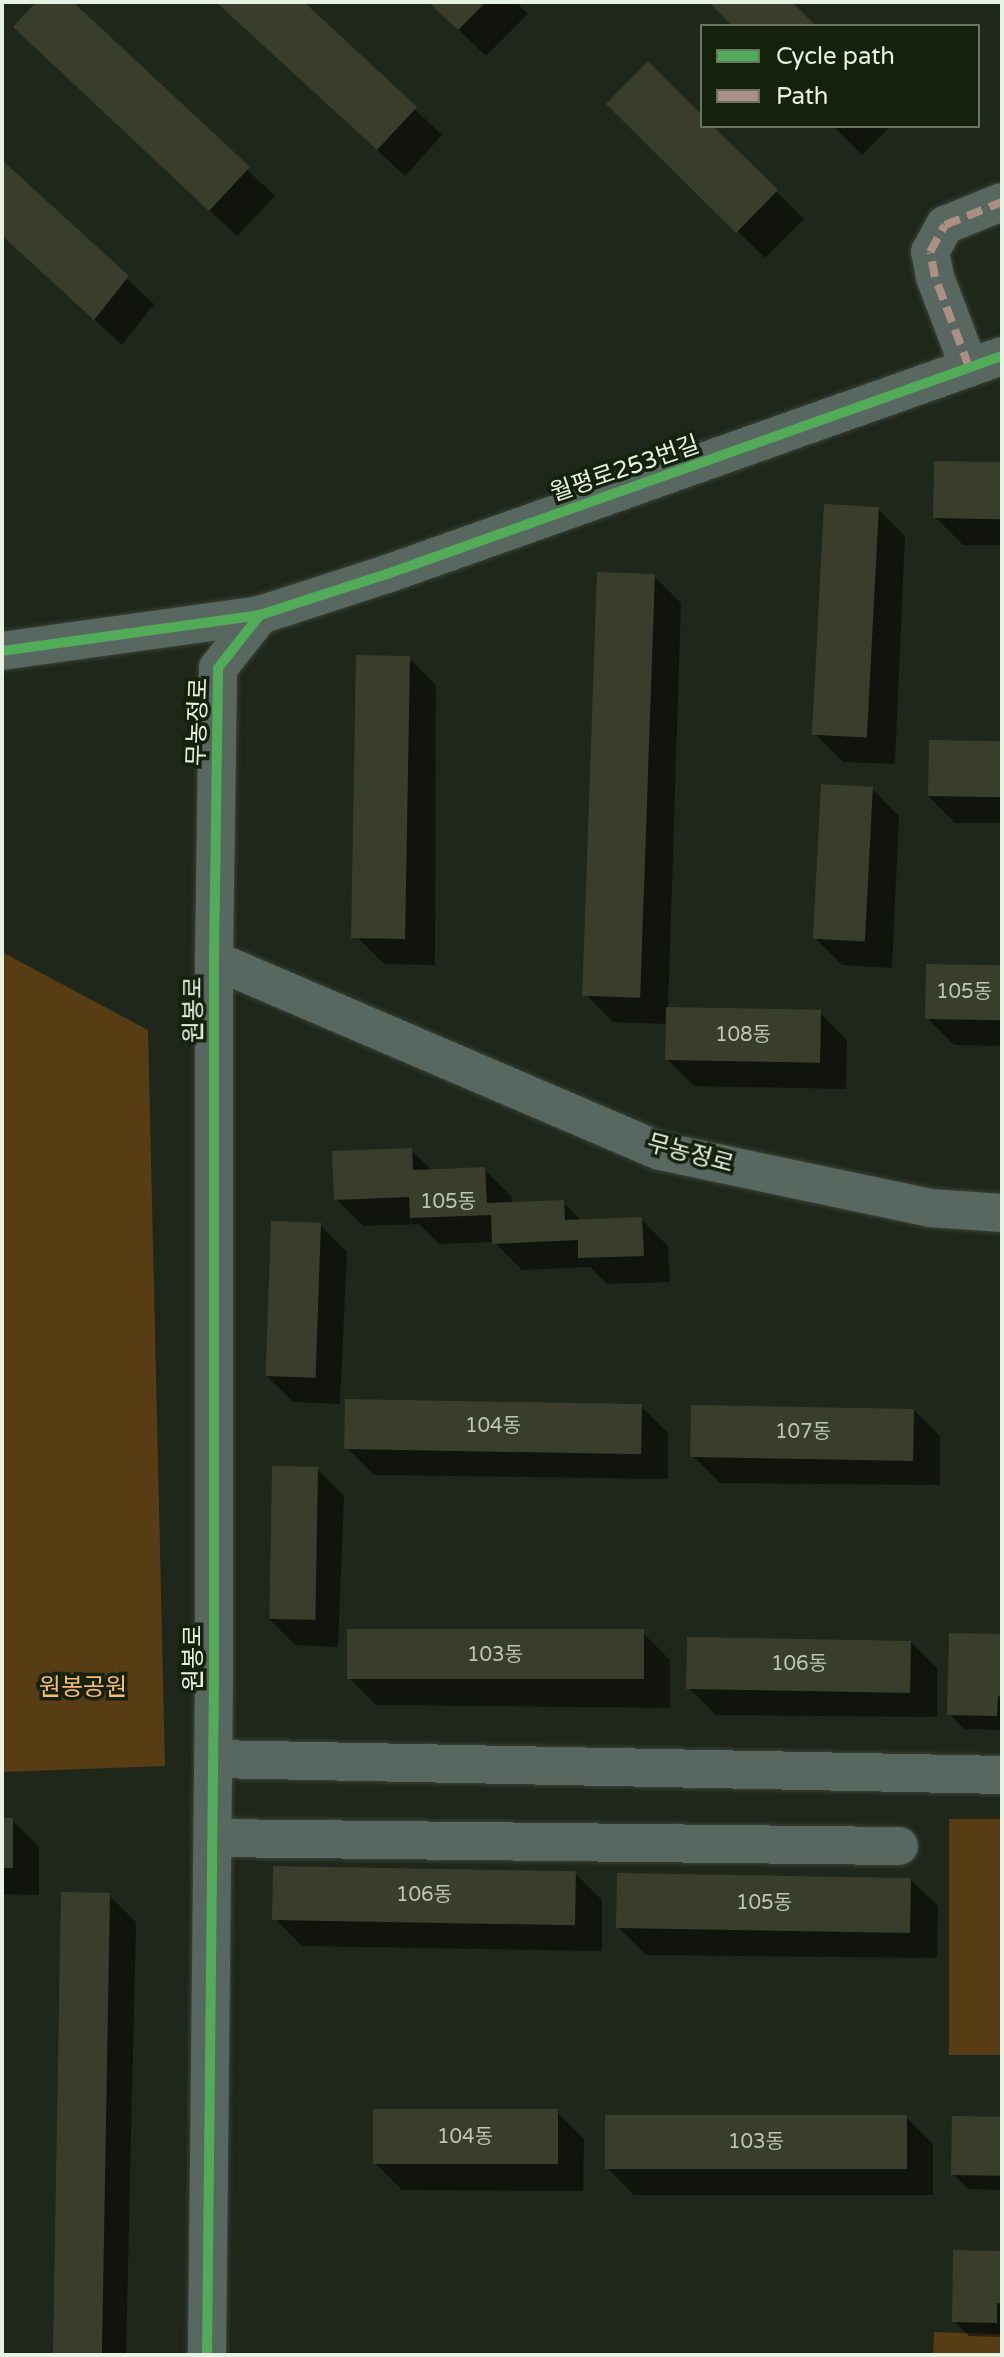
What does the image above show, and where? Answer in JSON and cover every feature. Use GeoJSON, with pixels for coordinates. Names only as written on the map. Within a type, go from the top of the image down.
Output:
{"type":"FeatureCollection","features":[{"type":"Feature","properties":{"kind":"street"},"geometry":{"type":"LineString","coordinates":[[986,362],[935,277],[930,252],[945,225],[1002,202]]}},
{"type":"Feature","properties":{"kind":"street","name":"월평로253번길"},"geometry":{"type":"LineString","coordinates":[[260,615],[401,569],[986,362]]}},
{"type":"Feature","properties":{"kind":"street"},"geometry":{"type":"LineString","coordinates":[[2,651],[260,615]]}},
{"type":"Feature","properties":{"kind":"street","name":"무농정로"},"geometry":{"type":"LineString","coordinates":[[260,615],[218,668],[214,960],[660,1151],[930,1208],[1002,1213]]}},
{"type":"Feature","properties":{"kind":"street","name":"원봉로"},"geometry":{"type":"LineString","coordinates":[[207,2355],[214,1759],[214,960]]}},
{"type":"Feature","properties":{"kind":"street"},"geometry":{"type":"LineString","coordinates":[[214,1759],[1002,1775]]}},
{"type":"Feature","properties":{"kind":"street"},"geometry":{"type":"LineString","coordinates":[[213,1838],[899,1846]]}},
{"type":"Feature","properties":{"kind":"green space","name":"원봉공원"},"geometry":{"type":"Polygon","coordinates":[[[2,952],[148,1030],[165,1766],[2,1772],[2,952]]]}},
{"type":"Feature","properties":{"kind":"green space"},"geometry":{"type":"Polygon","coordinates":[[[949,1819],[1002,1819],[1002,2055],[949,2055],[949,1819]]]}},
{"type":"Feature","properties":{"kind":"green space"},"geometry":{"type":"Polygon","coordinates":[[[934,2332],[1002,2334],[1001,2355],[933,2355],[934,2332]]]}},
{"type":"Feature","properties":{"kind":"building"},"geometry":{"type":"Polygon","coordinates":[[[36,2],[73,2],[250,167],[209,211],[13,27],[36,2]]]}},
{"type":"Feature","properties":{"kind":"building"},"geometry":{"type":"Polygon","coordinates":[[[216,2],[304,2],[417,107],[377,150],[216,2]]]}},
{"type":"Feature","properties":{"kind":"building"},"geometry":{"type":"Polygon","coordinates":[[[428,2],[486,2],[458,30],[428,2]]]}},
{"type":"Feature","properties":{"kind":"building"},"geometry":{"type":"Polygon","coordinates":[[[709,2],[792,2],[814,24],[730,24],[709,2]]]}},
{"type":"Feature","properties":{"kind":"building"},"geometry":{"type":"Polygon","coordinates":[[[648,61],[700,113],[700,128],[715,128],[778,190],[736,233],[606,104],[648,61]]]}},
{"type":"Feature","properties":{"kind":"building"},"geometry":{"type":"Polygon","coordinates":[[[2,160],[129,276],[94,320],[2,236],[2,160]]]}},
{"type":"Feature","properties":{"kind":"building"},"geometry":{"type":"Polygon","coordinates":[[[934,461],[1002,462],[1001,519],[933,518],[934,461]]]}},
{"type":"Feature","properties":{"kind":"building"},"geometry":{"type":"Polygon","coordinates":[[[824,504],[879,507],[867,738],[812,735],[824,504]]]}},
{"type":"Feature","properties":{"kind":"building"},"geometry":{"type":"Polygon","coordinates":[[[597,572],[655,574],[640,998],[582,996],[597,572]]]}},
{"type":"Feature","properties":{"kind":"building"},"geometry":{"type":"Polygon","coordinates":[[[356,655],[410,656],[405,939],[351,938],[356,655]]]}},
{"type":"Feature","properties":{"kind":"building"},"geometry":{"type":"Polygon","coordinates":[[[929,740],[1002,741],[1001,797],[928,796],[929,740]]]}},
{"type":"Feature","properties":{"kind":"building"},"geometry":{"type":"Polygon","coordinates":[[[821,784],[873,787],[865,942],[813,939],[821,784]]]}},
{"type":"Feature","properties":{"kind":"building"},"geometry":{"type":"Polygon","coordinates":[[[926,964],[1002,965],[1001,1020],[925,1019],[926,964]]]}},
{"type":"Feature","properties":{"kind":"building"},"geometry":{"type":"Polygon","coordinates":[[[666,1007],[821,1010],[820,1063],[665,1060],[666,1007]]]}},
{"type":"Feature","properties":{"kind":"building"},"geometry":{"type":"Polygon","coordinates":[[[412,1148],[413,1170],[485,1167],[487,1203],[564,1200],[565,1220],[642,1217],[644,1256],[578,1258],[578,1240],[492,1244],[491,1215],[410,1218],[409,1197],[334,1200],[332,1151],[412,1148]]]}},
{"type":"Feature","properties":{"kind":"building"},"geometry":{"type":"Polygon","coordinates":[[[271,1221],[321,1223],[316,1378],[266,1376],[271,1221]]]}},
{"type":"Feature","properties":{"kind":"building"},"geometry":{"type":"Polygon","coordinates":[[[345,1399],[642,1404],[641,1454],[344,1449],[345,1399]]]}},
{"type":"Feature","properties":{"kind":"building"},"geometry":{"type":"Polygon","coordinates":[[[691,1405],[914,1409],[913,1461],[690,1457],[691,1405]]]}},
{"type":"Feature","properties":{"kind":"building"},"geometry":{"type":"Polygon","coordinates":[[[272,1466],[318,1467],[315,1620],[269,1619],[272,1466]]]}},
{"type":"Feature","properties":{"kind":"building"},"geometry":{"type":"Polygon","coordinates":[[[347,1629],[644,1629],[644,1679],[347,1679],[347,1629]]]}},
{"type":"Feature","properties":{"kind":"building"},"geometry":{"type":"Polygon","coordinates":[[[949,1633],[1002,1634],[1002,1697],[998,1696],[997,1716],[947,1715],[949,1633]]]}},
{"type":"Feature","properties":{"kind":"building"},"geometry":{"type":"Polygon","coordinates":[[[687,1637],[911,1641],[910,1693],[686,1689],[687,1637]]]}},
{"type":"Feature","properties":{"kind":"building"},"geometry":{"type":"Polygon","coordinates":[[[2,1818],[13,1818],[13,1868],[2,1868],[2,1818]]]}},
{"type":"Feature","properties":{"kind":"building"},"geometry":{"type":"Polygon","coordinates":[[[273,1866],[576,1871],[575,1925],[272,1920],[273,1866]]]}},
{"type":"Feature","properties":{"kind":"building"},"geometry":{"type":"Polygon","coordinates":[[[617,1873],[911,1878],[910,1933],[616,1928],[617,1873]]]}},
{"type":"Feature","properties":{"kind":"building"},"geometry":{"type":"Polygon","coordinates":[[[61,1892],[110,1893],[102,2355],[53,2355],[61,1892]]]}},
{"type":"Feature","properties":{"kind":"building"},"geometry":{"type":"Polygon","coordinates":[[[373,2109],[558,2109],[558,2164],[373,2164],[373,2109]]]}},
{"type":"Feature","properties":{"kind":"building"},"geometry":{"type":"Polygon","coordinates":[[[605,2115],[907,2115],[907,2169],[605,2169],[605,2115]]]}},
{"type":"Feature","properties":{"kind":"building"},"geometry":{"type":"Polygon","coordinates":[[[952,2116],[1002,2117],[1001,2176],[951,2175],[952,2116]]]}},
{"type":"Feature","properties":{"kind":"building"},"geometry":{"type":"Polygon","coordinates":[[[953,2250],[1002,2251],[1002,2304],[997,2303],[997,2323],[952,2322],[953,2250]]]}},
{"type":"Feature","properties":{"kind":"marked path"},"geometry":{"type":"LineString","coordinates":[[969,367],[935,277],[930,252],[945,225],[1002,202]]}},
{"type":"Feature","properties":{"kind":"cycle path"},"geometry":{"type":"LineString","coordinates":[[2,651],[260,615],[387,574],[1002,356]]}},
{"type":"Feature","properties":{"kind":"cycle path"},"geometry":{"type":"LineString","coordinates":[[207,2355],[214,1679],[214,960],[218,668],[260,615]]}}]}
